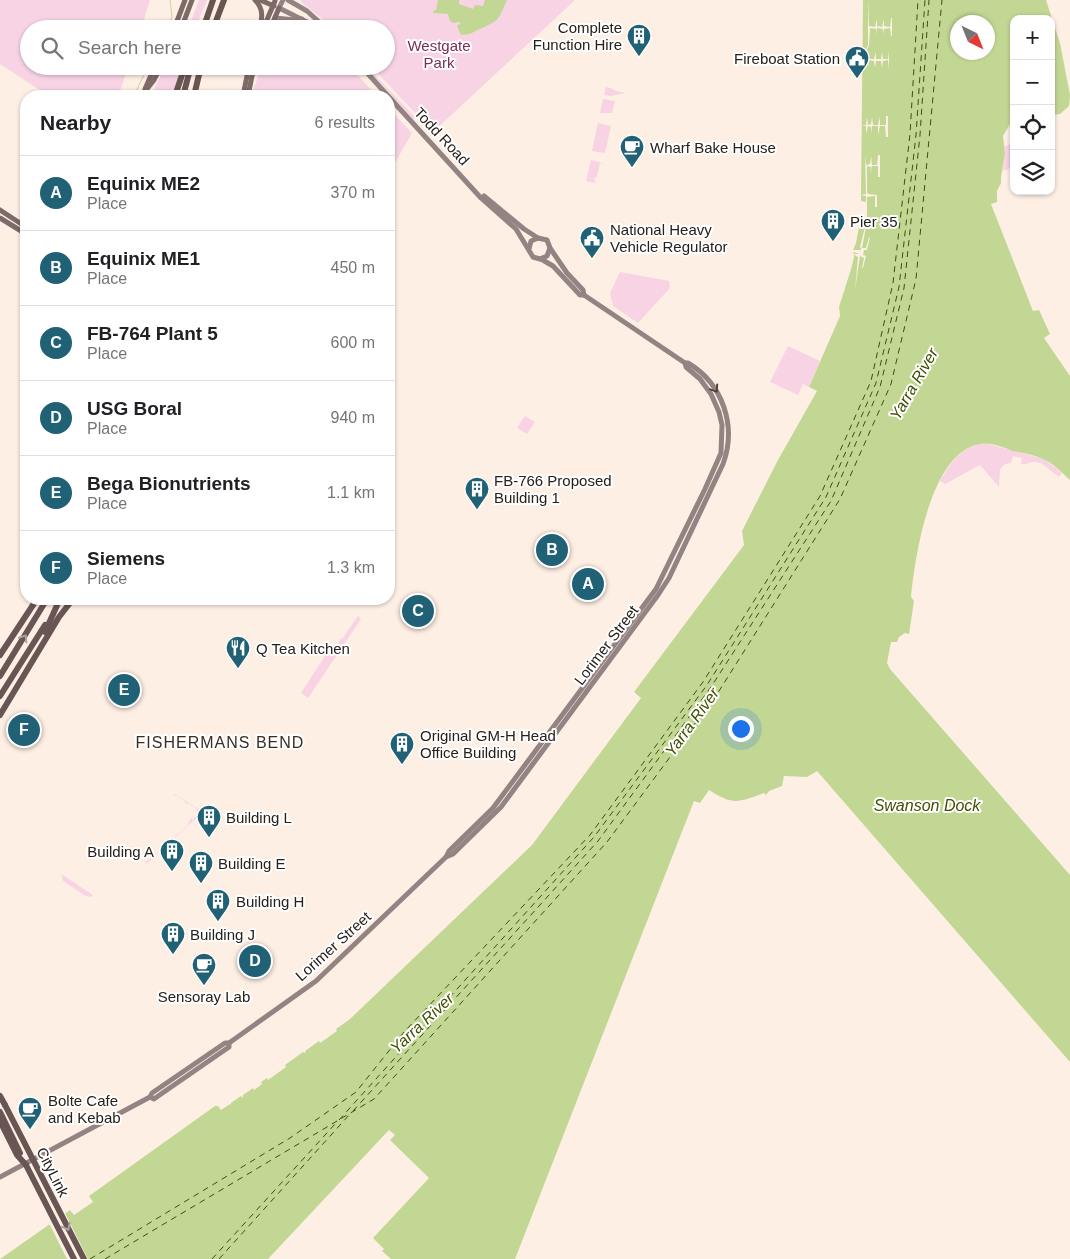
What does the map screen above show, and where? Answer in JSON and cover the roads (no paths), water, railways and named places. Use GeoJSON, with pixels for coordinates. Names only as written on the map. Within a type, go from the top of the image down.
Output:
{"type":"FeatureCollection","features":[{"type":"Feature","properties":{"kind":"highway"},"geometry":{"type":"LineString","coordinates":[[216,20],[224,0]]}},
{"type":"Feature","properties":{"kind":"highway"},"geometry":{"type":"LineString","coordinates":[[205,20],[211,5]]}},
{"type":"Feature","properties":{"kind":"highway"},"geometry":{"type":"LineString","coordinates":[[177,90],[182,75]]}},
{"type":"Feature","properties":{"kind":"highway"},"geometry":{"type":"LineString","coordinates":[[185,90],[189,75]]}},
{"type":"Feature","properties":{"kind":"highway"},"geometry":{"type":"LineString","coordinates":[[196,90],[199,75]]}},
{"type":"Feature","properties":{"kind":"highway"},"geometry":{"type":"LineString","coordinates":[[0,676],[43,605]]}},
{"type":"Feature","properties":{"kind":"highway"},"geometry":{"type":"LineString","coordinates":[[0,696],[56,605]]}},
{"type":"Feature","properties":{"kind":"highway"},"geometry":{"type":"LineString","coordinates":[[0,711],[49,626],[57,605]]}},
{"type":"Feature","properties":{"kind":"highway"},"geometry":{"type":"LineString","coordinates":[[0,715],[59,617],[68,605]]}},
{"type":"Feature","properties":{"kind":"highway"},"geometry":{"type":"LineString","coordinates":[[0,655],[33,606]]}},
{"type":"Feature","properties":{"kind":"highway"},"geometry":{"type":"LineString","coordinates":[[0,662],[33,606]]}},
{"type":"Feature","properties":{"kind":"highway","name":"CityLink"},"geometry":{"type":"LineString","coordinates":[[0,1096],[84,1259]]}},
{"type":"Feature","properties":{"kind":"highway","name":"CityLink"},"geometry":{"type":"LineString","coordinates":[[0,1112],[74,1259]]}},
{"type":"Feature","properties":{"kind":"highway"},"geometry":{"type":"LineString","coordinates":[[0,1121],[17,1155],[26,1165]]}},
{"type":"Feature","properties":{"kind":"main road"},"geometry":{"type":"LineString","coordinates":[[178,20],[184,0]]}},
{"type":"Feature","properties":{"kind":"main road"},"geometry":{"type":"LineString","coordinates":[[184,20],[192,0]]}},
{"type":"Feature","properties":{"kind":"main road"},"geometry":{"type":"LineString","coordinates":[[255,0],[260,5],[262,20]]}},
{"type":"Feature","properties":{"kind":"main road"},"geometry":{"type":"LineString","coordinates":[[260,0],[274,2],[279,8],[303,19]]}},
{"type":"Feature","properties":{"kind":"main road"},"geometry":{"type":"LineString","coordinates":[[283,0],[275,18],[303,19]]}},
{"type":"Feature","properties":{"kind":"main road"},"geometry":{"type":"LineString","coordinates":[[291,1],[317,20]]}},
{"type":"Feature","properties":{"kind":"main road"},"geometry":{"type":"LineString","coordinates":[[265,20],[274,2]]}},
{"type":"Feature","properties":{"kind":"main road"},"geometry":{"type":"LineString","coordinates":[[145,90],[151,75]]}},
{"type":"Feature","properties":{"kind":"main road"},"geometry":{"type":"LineString","coordinates":[[147,90],[156,75]]}},
{"type":"Feature","properties":{"kind":"main road"},"geometry":{"type":"LineString","coordinates":[[244,90],[247,75]]}},
{"type":"Feature","properties":{"kind":"main road"},"geometry":{"type":"LineString","coordinates":[[249,90],[252,75]]}},
{"type":"Feature","properties":{"kind":"main road","name":"Todd Road"},"geometry":{"type":"LineString","coordinates":[[369,75],[383,90]]}},
{"type":"Feature","properties":{"kind":"main road","name":"Todd Road"},"geometry":{"type":"LineString","coordinates":[[395,104],[481,198],[516,229],[529,249]]}},
{"type":"Feature","properties":{"kind":"main road","name":"Todd Road"},"geometry":{"type":"LineString","coordinates":[[477,192],[484,195],[524,229],[538,238]]}},
{"type":"Feature","properties":{"kind":"main road"},"geometry":{"type":"LineString","coordinates":[[0,210],[20,223]]}},
{"type":"Feature","properties":{"kind":"main road"},"geometry":{"type":"LineString","coordinates":[[0,218],[20,230]]}},
{"type":"Feature","properties":{"kind":"main road"},"geometry":{"type":"LineString","coordinates":[[584,295],[583,290],[566,273],[546,240],[538,238],[532,241],[529,249],[533,256],[553,266],[580,294],[685,363]]}},
{"type":"Feature","properties":{"kind":"main road"},"geometry":{"type":"LineString","coordinates":[[541,259],[548,254],[550,248]]}},
{"type":"Feature","properties":{"kind":"main road","name":"Lorimer Street"},"geometry":{"type":"LineString","coordinates":[[0,1177],[150,1097],[154,1098],[229,1047],[229,1043],[318,980],[446,857],[449,851],[493,808],[656,589],[683,541],[726,456],[729,430],[727,414],[720,396],[711,383],[696,368],[685,363]]}},
{"type":"Feature","properties":{"kind":"main road","name":"Lorimer Street"},"geometry":{"type":"LineString","coordinates":[[683,541],[718,461],[723,440],[720,416],[716,403],[700,379],[686,367],[685,363]]}},
{"type":"Feature","properties":{"kind":"water"},"geometry":{"type":"Polygon","coordinates":[[[438,0],[459,0],[459,4],[473,9],[475,5],[483,6],[485,0],[507,0],[500,16],[495,21],[471,33],[461,35],[457,26],[461,23],[450,21],[448,14],[433,13],[436,10],[438,0]]]}},
{"type":"Feature","properties":{"kind":"water"},"geometry":{"type":"Polygon","coordinates":[[[863,0],[1046,0],[1051,15],[1010,15],[1010,124],[1003,136],[1005,154],[1001,183],[997,191],[997,202],[991,204],[1033,311],[1039,310],[1050,334],[1044,338],[1070,376],[1070,480],[1043,459],[996,445],[980,444],[963,451],[949,466],[937,485],[928,508],[916,557],[911,597],[914,601],[909,634],[905,633],[899,637],[897,642],[891,642],[887,663],[890,669],[1070,875],[1070,1062],[817,771],[807,777],[784,776],[782,786],[769,791],[766,795],[764,793],[735,801],[724,798],[709,790],[700,803],[694,801],[515,1259],[391,1259],[382,1251],[384,1249],[373,1238],[429,1178],[390,1140],[395,1135],[389,1130],[268,1259],[0,1259],[70,1210],[74,1215],[93,1202],[89,1196],[215,1106],[218,1106],[221,1110],[231,1105],[241,1096],[243,1098],[243,1095],[253,1088],[254,1090],[267,1078],[268,1080],[303,1052],[306,1053],[305,1051],[319,1041],[320,1043],[337,1031],[336,1029],[350,1019],[532,845],[641,698],[634,692],[744,545],[742,531],[778,460],[817,391],[809,387],[840,316],[839,307],[854,257],[853,250],[860,221],[866,222],[866,202],[861,201],[863,0]]]}},
{"type":"Feature","properties":{"kind":"water"},"geometry":{"type":"Polygon","coordinates":[[[1055,28],[1060,43],[1070,95],[1069,106],[1060,114],[1055,115],[1055,28]]]}},
{"type":"Feature","properties":{"kind":"waterway"},"geometry":{"type":"LineString","coordinates":[[170,0],[171,20]]}},
{"type":"Feature","properties":{"kind":"waterway"},"geometry":{"type":"LineString","coordinates":[[137,90],[144,75]]}},
{"type":"Feature","properties":{"kind":"place","name":"Complete Function Hire"},"geometry":{"type":"Point","coordinates":[639,57]}},
{"type":"Feature","properties":{"kind":"place","name":"Fireboat Station"},"geometry":{"type":"Point","coordinates":[857,79]}},
{"type":"Feature","properties":{"kind":"place","name":"Wharf Bake House"},"geometry":{"type":"Point","coordinates":[632,168]}},
{"type":"Feature","properties":{"kind":"place","name":"Pier 35"},"geometry":{"type":"Point","coordinates":[833,242]}},
{"type":"Feature","properties":{"kind":"place","name":"National Heavy Vehicle Regulator"},"geometry":{"type":"Point","coordinates":[592,259]}},
{"type":"Feature","properties":{"kind":"place","name":"FB-766 Proposed Building 1"},"geometry":{"type":"Point","coordinates":[477,510]}},
{"type":"Feature","properties":{"kind":"place","name":"Equinix ME1"},"geometry":{"type":"Point","coordinates":[552,550]}},
{"type":"Feature","properties":{"kind":"place","name":"Equinix ME2"},"geometry":{"type":"Point","coordinates":[588,584]}},
{"type":"Feature","properties":{"kind":"place","name":"FB-764 Plant 5"},"geometry":{"type":"Point","coordinates":[418,611]}},
{"type":"Feature","properties":{"kind":"place","name":"Q Tea Kitchen"},"geometry":{"type":"Point","coordinates":[238,669]}},
{"type":"Feature","properties":{"kind":"place","name":"Bega Bionutrients"},"geometry":{"type":"Point","coordinates":[124,690]}},
{"type":"Feature","properties":{"kind":"place","name":"Siemens"},"geometry":{"type":"Point","coordinates":[24,730]}},
{"type":"Feature","properties":{"kind":"place","name":"Original GM-H Head Office Building"},"geometry":{"type":"Point","coordinates":[402,765]}},
{"type":"Feature","properties":{"kind":"place","name":"Building L"},"geometry":{"type":"Point","coordinates":[209,838]}},
{"type":"Feature","properties":{"kind":"place","name":"Building A"},"geometry":{"type":"Point","coordinates":[172,872]}},
{"type":"Feature","properties":{"kind":"place","name":"Building E"},"geometry":{"type":"Point","coordinates":[201,884]}},
{"type":"Feature","properties":{"kind":"place","name":"Building H"},"geometry":{"type":"Point","coordinates":[218,922]}},
{"type":"Feature","properties":{"kind":"place","name":"Building J"},"geometry":{"type":"Point","coordinates":[173,955]}},
{"type":"Feature","properties":{"kind":"place","name":"USG Boral"},"geometry":{"type":"Point","coordinates":[255,961]}},
{"type":"Feature","properties":{"kind":"place","name":"Sensoray Lab"},"geometry":{"type":"Point","coordinates":[204,986]}},
{"type":"Feature","properties":{"kind":"place","name":"Bolte Cafe and Kebab"},"geometry":{"type":"Point","coordinates":[30,1130]}},
{"type":"Feature","properties":{"kind":"district","name":"FISHERMANS BEND"},"geometry":{"type":"Point","coordinates":[220,742]}},
{"type":"Feature","properties":{"kind":"park label","name":"Westgate Park"},"geometry":{"type":"Point","coordinates":[439,54]}},
{"type":"Feature","properties":{"kind":"water label","name":"Yarra River"},"geometry":{"type":"Point","coordinates":[914,384]}},
{"type":"Feature","properties":{"kind":"water label","name":"Yarra River"},"geometry":{"type":"Point","coordinates":[692,722]}},
{"type":"Feature","properties":{"kind":"water label","name":"Swanson Dock"},"geometry":{"type":"Point","coordinates":[927,805]}},
{"type":"Feature","properties":{"kind":"water label","name":"Yarra River"},"geometry":{"type":"Point","coordinates":[422,1023]}}]}
